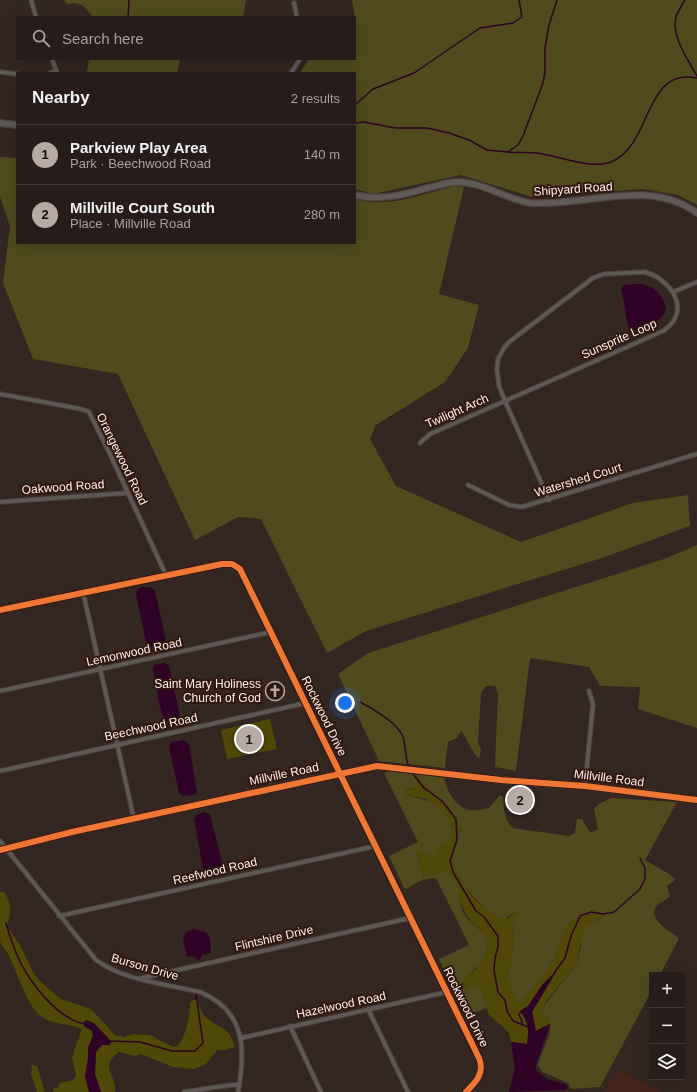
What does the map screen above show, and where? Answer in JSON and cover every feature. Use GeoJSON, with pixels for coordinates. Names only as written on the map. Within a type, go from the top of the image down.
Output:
{"type":"FeatureCollection","features":[{"type":"Feature","properties":{"kind":"street"},"geometry":{"type":"LineString","coordinates":[[31,0],[36,16]]}},
{"type":"Feature","properties":{"kind":"street"},"geometry":{"type":"LineString","coordinates":[[294,3],[297,16]]}},
{"type":"Feature","properties":{"kind":"street"},"geometry":{"type":"LineString","coordinates":[[52,60],[56,72]]}},
{"type":"Feature","properties":{"kind":"street"},"geometry":{"type":"LineString","coordinates":[[292,72],[299,60]]}},
{"type":"Feature","properties":{"kind":"street"},"geometry":{"type":"LineString","coordinates":[[0,72],[16,74]]}},
{"type":"Feature","properties":{"kind":"street"},"geometry":{"type":"LineString","coordinates":[[0,123],[16,124]]}},
{"type":"Feature","properties":{"kind":"street","name":"Shipyard Road"},"geometry":{"type":"LineString","coordinates":[[356,195],[370,198],[393,196],[458,182],[480,186],[515,200],[530,203],[644,195],[663,197],[678,201],[697,213]]}},
{"type":"Feature","properties":{"kind":"street"},"geometry":{"type":"LineString","coordinates":[[549,500],[499,386],[497,370],[498,359],[504,348],[509,342],[585,283],[604,274],[645,272],[658,277],[673,292],[697,282]]}},
{"type":"Feature","properties":{"kind":"street","name":"Sunsprite Loop"},"geometry":{"type":"LineString","coordinates":[[505,401],[663,331],[675,319],[677,302],[673,292]]}},
{"type":"Feature","properties":{"kind":"street","name":"Orangewood Road"},"geometry":{"type":"LineString","coordinates":[[0,394],[81,409],[89,412],[166,575]]}},
{"type":"Feature","properties":{"kind":"street","name":"Twilight Arch"},"geometry":{"type":"LineString","coordinates":[[420,443],[430,434],[505,401]]}},
{"type":"Feature","properties":{"kind":"street","name":"Watershed Court"},"geometry":{"type":"LineString","coordinates":[[468,485],[509,505],[522,507],[697,454]]}},
{"type":"Feature","properties":{"kind":"street","name":"Oakwood Road"},"geometry":{"type":"LineString","coordinates":[[0,502],[128,492]]}},
{"type":"Feature","properties":{"kind":"street","name":"Rockwood Drive"},"geometry":{"type":"LineString","coordinates":[[0,610],[222,564],[236,566],[242,572],[481,1063],[479,1078],[466,1092]]}},
{"type":"Feature","properties":{"kind":"street"},"geometry":{"type":"LineString","coordinates":[[83,592],[134,819]]}},
{"type":"Feature","properties":{"kind":"street","name":"Lemonwood Road"},"geometry":{"type":"LineString","coordinates":[[0,691],[271,632]]}},
{"type":"Feature","properties":{"kind":"street"},"geometry":{"type":"LineString","coordinates":[[585,786],[593,704],[589,691]]}},
{"type":"Feature","properties":{"kind":"street","name":"Beechwood Road"},"geometry":{"type":"LineString","coordinates":[[0,771],[306,703]]}},
{"type":"Feature","properties":{"kind":"street","name":"Millville Road"},"geometry":{"type":"LineString","coordinates":[[0,850],[134,819],[372,767],[383,766],[501,780],[585,786],[697,800]]}},
{"type":"Feature","properties":{"kind":"street","name":"Burson Drive"},"geometry":{"type":"LineString","coordinates":[[0,841],[96,960],[113,970],[189,989],[211,997],[224,1007],[231,1016],[240,1038],[243,1062],[238,1092]]}},
{"type":"Feature","properties":{"kind":"street","name":"Reefwood Road"},"geometry":{"type":"LineString","coordinates":[[59,916],[376,846]]}},
{"type":"Feature","properties":{"kind":"street","name":"Flintshire Drive"},"geometry":{"type":"LineString","coordinates":[[142,978],[410,918]]}},
{"type":"Feature","properties":{"kind":"street","name":"Hazelwood Road"},"geometry":{"type":"LineString","coordinates":[[240,1038],[447,992]]}},
{"type":"Feature","properties":{"kind":"street"},"geometry":{"type":"LineString","coordinates":[[368,1010],[408,1092]]}},
{"type":"Feature","properties":{"kind":"street"},"geometry":{"type":"LineString","coordinates":[[290,1026],[321,1092]]}},
{"type":"Feature","properties":{"kind":"street"},"geometry":{"type":"LineString","coordinates":[[184,1092],[239,1085]]}},
{"type":"Feature","properties":{"kind":"shaded area"},"geometry":{"type":"Polygon","coordinates":[[[64,0],[246,0],[243,16],[92,16],[82,5],[76,3],[67,4],[64,0]]]}},
{"type":"Feature","properties":{"kind":"shaded area"},"geometry":{"type":"Polygon","coordinates":[[[352,0],[697,0],[697,205],[678,195],[643,189],[532,197],[461,175],[373,194],[356,189],[356,72],[301,72],[308,60],[356,60],[355,16],[352,0]]]}},
{"type":"Feature","properties":{"kind":"shaded area"},"geometry":{"type":"Polygon","coordinates":[[[89,60],[180,60],[177,72],[87,72],[89,60]]]}},
{"type":"Feature","properties":{"kind":"shaded area"},"geometry":{"type":"Polygon","coordinates":[[[0,157],[16,158],[16,244],[356,244],[356,199],[367,202],[392,201],[454,186],[464,187],[439,294],[479,305],[468,348],[445,382],[376,425],[370,439],[396,486],[521,542],[633,503],[688,495],[690,526],[602,558],[366,631],[327,653],[261,519],[238,517],[195,540],[118,374],[33,359],[3,283],[10,226],[0,197],[0,157]]]}},
{"type":"Feature","properties":{"kind":"shaded area"},"geometry":{"type":"Polygon","coordinates":[[[642,284],[656,291],[665,304],[666,309],[661,318],[657,321],[649,326],[634,331],[629,329],[621,289],[624,285],[642,284]]]}},
{"type":"Feature","properties":{"kind":"shaded area"},"geometry":{"type":"Polygon","coordinates":[[[697,545],[697,728],[638,709],[640,687],[600,686],[589,667],[530,658],[516,771],[495,767],[498,694],[495,686],[486,686],[481,693],[478,742],[481,750],[479,758],[461,731],[457,738],[448,742],[445,768],[379,761],[338,674],[368,653],[664,559],[697,545]]]}},
{"type":"Feature","properties":{"kind":"shaded area"},"geometry":{"type":"Polygon","coordinates":[[[141,587],[151,587],[155,591],[166,641],[164,645],[152,647],[146,642],[136,594],[137,590],[141,587]]]}},
{"type":"Feature","properties":{"kind":"shaded area"},"geometry":{"type":"Polygon","coordinates":[[[165,663],[169,666],[180,716],[178,720],[165,722],[160,707],[153,669],[154,665],[165,663]]]}},
{"type":"Feature","properties":{"kind":"shaded area"},"geometry":{"type":"Polygon","coordinates":[[[270,719],[277,749],[227,759],[221,730],[270,719]]]}},
{"type":"Feature","properties":{"kind":"shaded area"},"geometry":{"type":"Polygon","coordinates":[[[184,740],[189,744],[197,792],[195,795],[182,796],[179,792],[169,747],[171,742],[184,740]]]}},
{"type":"Feature","properties":{"kind":"shaded area"},"geometry":{"type":"Polygon","coordinates":[[[392,770],[444,776],[452,797],[460,806],[470,810],[489,808],[500,795],[503,797],[506,818],[513,828],[569,836],[575,833],[577,819],[582,819],[589,831],[592,832],[598,829],[594,809],[599,804],[611,798],[677,802],[645,860],[671,875],[675,880],[667,886],[670,896],[656,906],[654,913],[658,922],[662,926],[679,938],[662,972],[649,972],[649,996],[600,1087],[571,1089],[568,1083],[542,1072],[538,1064],[550,1032],[550,1019],[542,1014],[541,1010],[577,963],[586,927],[603,918],[602,913],[581,916],[567,926],[549,967],[534,988],[520,1003],[515,998],[508,980],[514,943],[513,923],[519,914],[516,912],[503,919],[494,914],[478,901],[463,884],[454,864],[452,854],[453,847],[460,835],[461,828],[447,805],[430,791],[417,775],[417,787],[405,790],[405,795],[429,801],[441,807],[448,817],[453,833],[449,840],[438,846],[438,854],[430,856],[420,850],[417,853],[424,877],[444,872],[454,879],[458,887],[463,912],[467,918],[483,933],[487,943],[486,951],[481,963],[467,976],[462,985],[462,991],[469,985],[478,985],[481,989],[487,1007],[467,1017],[439,959],[469,945],[436,878],[417,882],[407,889],[404,888],[389,856],[418,842],[384,773],[392,770]]]}},
{"type":"Feature","properties":{"kind":"shaded area"},"geometry":{"type":"Polygon","coordinates":[[[418,774],[430,791],[447,805],[461,828],[460,835],[453,847],[452,854],[458,873],[471,895],[483,906],[508,918],[516,912],[519,914],[513,928],[513,957],[520,1003],[534,988],[549,966],[555,956],[567,926],[581,916],[602,913],[603,918],[580,945],[577,963],[546,1002],[542,1014],[550,1020],[550,1024],[535,1031],[532,1012],[556,972],[543,984],[528,1006],[520,1011],[528,1027],[527,1044],[511,1042],[510,1036],[505,1028],[490,1016],[482,991],[478,985],[469,985],[462,991],[464,981],[476,969],[481,930],[467,916],[451,876],[424,877],[417,853],[420,850],[430,856],[440,843],[433,803],[425,799],[405,795],[405,790],[413,789],[418,774]]]}},
{"type":"Feature","properties":{"kind":"shaded area"},"geometry":{"type":"Polygon","coordinates":[[[204,812],[210,814],[223,867],[220,872],[209,873],[203,868],[194,819],[197,815],[204,812]]]}},
{"type":"Feature","properties":{"kind":"shaded area"},"geometry":{"type":"Polygon","coordinates":[[[0,892],[4,892],[10,904],[10,913],[7,926],[21,947],[34,974],[61,999],[91,1009],[115,1035],[124,1037],[132,1034],[150,1035],[173,1047],[178,1046],[187,1026],[190,1003],[193,1000],[197,1000],[202,1013],[206,1018],[221,1027],[230,1035],[233,1040],[234,1047],[226,1050],[217,1050],[206,1064],[194,1069],[173,1067],[141,1054],[135,1056],[119,1052],[113,1057],[109,1067],[114,1080],[115,1092],[101,1092],[95,1074],[96,1051],[102,1045],[110,1045],[83,1023],[84,1026],[92,1031],[93,1035],[88,1048],[88,1059],[85,1075],[89,1092],[53,1092],[54,1088],[58,1088],[60,1083],[73,1080],[76,1076],[72,1057],[82,1029],[48,1020],[36,1012],[31,1005],[7,952],[1,945],[0,892]]]}},
{"type":"Feature","properties":{"kind":"shaded area"},"geometry":{"type":"Polygon","coordinates":[[[194,929],[206,932],[210,939],[211,953],[202,955],[200,960],[197,960],[194,956],[187,957],[183,938],[186,932],[194,929]]]}},
{"type":"Feature","properties":{"kind":"shaded area"},"geometry":{"type":"Polygon","coordinates":[[[557,970],[532,1012],[536,1031],[550,1024],[536,1065],[536,1070],[547,1079],[565,1084],[568,1087],[566,1090],[509,1092],[515,1068],[511,1042],[527,1044],[528,1039],[527,1023],[520,1011],[528,1006],[543,984],[557,970]]]}},
{"type":"Feature","properties":{"kind":"shaded area"},"geometry":{"type":"Polygon","coordinates":[[[86,1020],[94,1023],[111,1041],[110,1045],[102,1045],[96,1052],[95,1074],[101,1092],[89,1092],[85,1076],[88,1048],[93,1035],[92,1031],[84,1026],[83,1023],[86,1020]]]}},
{"type":"Feature","properties":{"kind":"shaded area"},"geometry":{"type":"Polygon","coordinates":[[[32,1065],[37,1066],[45,1092],[37,1092],[31,1075],[32,1065]]]}},
{"type":"Feature","properties":{"kind":"shaded area"},"geometry":{"type":"Polygon","coordinates":[[[618,1069],[660,1092],[605,1092],[618,1069]]]}},
{"type":"Feature","properties":{"kind":"waterway"},"geometry":{"type":"LineString","coordinates":[[128,16],[129,0]]}},
{"type":"Feature","properties":{"kind":"waterway"},"geometry":{"type":"LineString","coordinates":[[356,104],[373,89],[414,73],[480,28],[513,23],[522,17],[519,0]]}},
{"type":"Feature","properties":{"kind":"waterway"},"geometry":{"type":"LineString","coordinates":[[356,123],[364,122],[395,128],[427,128],[449,133],[469,140],[487,150],[508,152],[518,145],[523,136],[543,83],[545,72],[545,48],[549,25],[557,0]]}},
{"type":"Feature","properties":{"kind":"waterway"},"geometry":{"type":"LineString","coordinates":[[685,0],[676,17],[676,32],[681,48],[697,76]]}},
{"type":"Feature","properties":{"kind":"waterway"},"geometry":{"type":"LineString","coordinates":[[508,152],[545,154],[594,164],[611,162],[625,153],[635,140],[657,95],[667,84],[680,78],[697,78]]}},
{"type":"Feature","properties":{"kind":"waterway"},"geometry":{"type":"LineString","coordinates":[[360,702],[391,722],[400,732],[403,737],[409,768]]}},
{"type":"Feature","properties":{"kind":"waterway"},"geometry":{"type":"LineString","coordinates":[[413,774],[424,788],[442,801],[456,819],[457,840],[450,861],[453,872],[476,911],[484,917],[498,936],[498,947],[494,970],[498,992],[505,1000],[507,1011],[513,1021],[523,1025]]}},
{"type":"Feature","properties":{"kind":"waterway"},"geometry":{"type":"LineString","coordinates":[[554,973],[565,958],[571,936],[580,916],[591,912],[603,914],[614,912],[640,889],[645,879],[645,868],[640,858]]}},
{"type":"Feature","properties":{"kind":"waterway"},"geometry":{"type":"LineString","coordinates":[[6,923],[17,955],[28,976],[36,987],[54,1007],[64,1015],[74,1021],[85,1024]]}},
{"type":"Feature","properties":{"kind":"waterway"},"geometry":{"type":"LineString","coordinates":[[109,1041],[140,1042],[172,1051],[195,1051],[203,1043],[196,994]]}},
{"type":"Feature","properties":{"kind":"waterway"},"geometry":{"type":"LineString","coordinates":[[523,1011],[519,1014],[523,1025],[528,1027]]}},
{"type":"Feature","properties":{"kind":"cycle path"},"geometry":{"type":"LineString","coordinates":[[0,610],[222,564],[232,564],[240,569],[479,1058],[481,1063],[480,1073],[476,1081],[466,1092]]}},
{"type":"Feature","properties":{"kind":"cycle path"},"geometry":{"type":"LineString","coordinates":[[0,850],[72,832],[377,766],[501,780],[585,786],[697,800]]}},
{"type":"Feature","properties":{"kind":"place","name":"Saint Mary Holiness Church of God"},"geometry":{"type":"Point","coordinates":[275,691]}},
{"type":"Feature","properties":{"kind":"place","name":"Parkview Play Area"},"geometry":{"type":"Point","coordinates":[249,739]}},
{"type":"Feature","properties":{"kind":"place","name":"Millville Court South"},"geometry":{"type":"Point","coordinates":[520,800]}}]}
